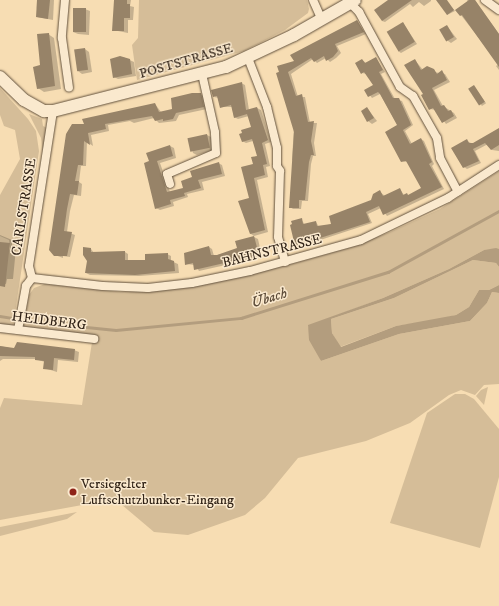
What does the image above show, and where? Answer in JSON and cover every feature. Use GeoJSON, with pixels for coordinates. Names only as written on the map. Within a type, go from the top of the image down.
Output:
{"type":"FeatureCollection","features":[{"type":"Feature","properties":{"kind":"main road","name":"POSTSTRASSE"},"geometry":{"type":"LineString","coordinates":[[0,77],[24,100],[36,108],[53,111],[202,74],[248,58],[322,20],[353,2]]}},
{"type":"Feature","properties":{"kind":"street"},"geometry":{"type":"LineString","coordinates":[[65,0],[62,38],[68,88]]}},
{"type":"Feature","properties":{"kind":"street"},"geometry":{"type":"LineString","coordinates":[[313,0],[322,20]]}},
{"type":"Feature","properties":{"kind":"street"},"geometry":{"type":"LineString","coordinates":[[485,0],[499,10]]}},
{"type":"Feature","properties":{"kind":"street"},"geometry":{"type":"LineString","coordinates":[[353,2],[400,87],[413,96],[437,138],[440,158],[458,192]]}},
{"type":"Feature","properties":{"kind":"street"},"geometry":{"type":"LineString","coordinates":[[248,58],[268,107],[277,148],[276,166],[280,171],[278,237],[285,262]]}},
{"type":"Feature","properties":{"kind":"street"},"geometry":{"type":"LineString","coordinates":[[170,184],[167,174],[216,153],[215,132],[202,74]]}},
{"type":"Feature","properties":{"kind":"street","name":"CARLSTRASSE"},"geometry":{"type":"LineString","coordinates":[[18,330],[26,286],[32,278],[29,266],[53,111]]}},
{"type":"Feature","properties":{"kind":"street","name":"BAHNSTRASSE"},"geometry":{"type":"LineString","coordinates":[[32,278],[103,286],[148,288],[192,283],[285,262],[361,240],[458,192],[499,165]]}},
{"type":"Feature","properties":{"kind":"street","name":"HEIDBERG"},"geometry":{"type":"LineString","coordinates":[[0,328],[94,339]]}},
{"type":"Feature","properties":{"kind":"shaded area"},"geometry":{"type":"Polygon","coordinates":[[[139,0],[307,0],[309,9],[308,13],[285,30],[244,51],[137,80],[132,45],[138,38],[139,0]]]}},
{"type":"Feature","properties":{"kind":"shaded area"},"geometry":{"type":"Polygon","coordinates":[[[0,88],[28,119],[36,131],[39,151],[13,327],[0,326],[0,275],[10,248],[9,240],[0,236],[0,195],[20,159],[15,130],[4,126],[0,115],[0,88]]]}},
{"type":"Feature","properties":{"kind":"shaded area"},"geometry":{"type":"Polygon","coordinates":[[[29,114],[42,119],[43,126],[47,128],[43,154],[41,138],[29,114]]]}},
{"type":"Feature","properties":{"kind":"shaded area"},"geometry":{"type":"Polygon","coordinates":[[[499,171],[499,249],[484,250],[449,269],[383,298],[308,326],[321,361],[399,334],[470,321],[487,303],[492,292],[499,293],[499,384],[484,385],[475,395],[461,390],[449,395],[410,423],[366,441],[298,458],[265,498],[245,515],[188,535],[154,532],[115,499],[0,520],[0,408],[4,398],[82,405],[93,336],[23,328],[29,295],[34,288],[45,284],[120,292],[174,289],[285,266],[352,247],[390,232],[440,209],[499,171]]]}},
{"type":"Feature","properties":{"kind":"shaded area"},"geometry":{"type":"Polygon","coordinates":[[[499,249],[499,267],[496,263],[473,260],[394,298],[331,319],[332,333],[341,347],[396,326],[456,315],[469,307],[479,290],[489,290],[499,285],[499,293],[492,292],[487,303],[470,321],[399,334],[321,361],[309,340],[308,325],[383,298],[449,269],[484,250],[499,249]]]}},
{"type":"Feature","properties":{"kind":"shaded area"},"geometry":{"type":"Polygon","coordinates":[[[473,260],[496,263],[499,267],[499,285],[489,290],[479,290],[469,307],[456,315],[437,320],[396,326],[340,347],[332,333],[331,319],[394,298],[473,260]]]}},
{"type":"Feature","properties":{"kind":"shaded area"},"geometry":{"type":"Polygon","coordinates":[[[488,387],[484,405],[476,396],[481,390],[488,387]]]}},
{"type":"Feature","properties":{"kind":"shaded area"},"geometry":{"type":"Polygon","coordinates":[[[455,394],[465,394],[474,399],[499,429],[499,477],[480,548],[390,523],[427,413],[455,394]]]}},
{"type":"Feature","properties":{"kind":"shaded area"},"geometry":{"type":"Polygon","coordinates":[[[77,512],[67,519],[0,536],[0,527],[77,512]]]}},
{"type":"Feature","properties":{"kind":"building"},"geometry":{"type":"Polygon","coordinates":[[[37,0],[50,0],[48,19],[36,17],[37,0]]]}},
{"type":"Feature","properties":{"kind":"building"},"geometry":{"type":"Polygon","coordinates":[[[114,0],[127,0],[127,4],[130,4],[130,18],[124,18],[124,31],[112,31],[114,0]]]}},
{"type":"Feature","properties":{"kind":"building"},"geometry":{"type":"Polygon","coordinates":[[[388,0],[412,0],[382,21],[374,10],[388,0]]]}},
{"type":"Feature","properties":{"kind":"building"},"geometry":{"type":"Polygon","coordinates":[[[436,0],[447,0],[454,10],[447,15],[436,0]]]}},
{"type":"Feature","properties":{"kind":"building"},"geometry":{"type":"Polygon","coordinates":[[[469,0],[475,0],[499,34],[499,67],[462,15],[460,16],[455,10],[469,0]]]}},
{"type":"Feature","properties":{"kind":"building"},"geometry":{"type":"Polygon","coordinates":[[[73,8],[86,8],[86,32],[73,32],[73,8]]]}},
{"type":"Feature","properties":{"kind":"building"},"geometry":{"type":"Polygon","coordinates":[[[357,20],[364,32],[335,44],[338,51],[333,57],[326,61],[324,56],[314,62],[311,58],[288,72],[296,96],[302,94],[308,122],[314,121],[311,141],[314,155],[311,155],[309,162],[305,200],[299,200],[299,208],[289,208],[294,132],[276,73],[279,72],[277,66],[294,61],[290,55],[357,20]]]}},
{"type":"Feature","properties":{"kind":"building"},"geometry":{"type":"Polygon","coordinates":[[[403,22],[415,42],[399,52],[387,32],[403,22]]]}},
{"type":"Feature","properties":{"kind":"building"},"geometry":{"type":"Polygon","coordinates":[[[447,25],[454,37],[446,42],[439,30],[447,25]]]}},
{"type":"Feature","properties":{"kind":"building"},"geometry":{"type":"Polygon","coordinates":[[[49,33],[55,86],[37,89],[33,67],[40,65],[37,34],[49,33]]]}},
{"type":"Feature","properties":{"kind":"building"},"geometry":{"type":"Polygon","coordinates":[[[85,48],[88,70],[77,71],[74,50],[85,48]]]}},
{"type":"Feature","properties":{"kind":"building"},"geometry":{"type":"Polygon","coordinates":[[[120,56],[130,59],[132,74],[113,78],[110,59],[120,56]]]}},
{"type":"Feature","properties":{"kind":"building"},"geometry":{"type":"Polygon","coordinates":[[[376,57],[383,70],[379,72],[393,98],[399,98],[410,122],[411,125],[403,130],[410,144],[421,138],[432,162],[429,164],[442,187],[383,215],[379,206],[366,212],[370,222],[295,246],[290,225],[292,224],[291,221],[302,218],[303,224],[316,221],[317,226],[331,224],[329,216],[371,200],[373,194],[380,190],[383,196],[400,188],[403,195],[407,193],[408,195],[421,188],[406,161],[401,162],[385,132],[397,125],[380,94],[378,92],[368,97],[364,90],[373,85],[364,72],[361,74],[355,63],[362,59],[365,63],[376,57]]]}},
{"type":"Feature","properties":{"kind":"building"},"geometry":{"type":"Polygon","coordinates":[[[415,59],[421,70],[427,66],[434,69],[437,74],[442,70],[447,80],[432,88],[441,106],[444,105],[448,111],[451,110],[454,116],[442,123],[433,108],[429,110],[421,95],[423,94],[404,65],[415,59]]]}},
{"type":"Feature","properties":{"kind":"building"},"geometry":{"type":"Polygon","coordinates":[[[242,82],[246,110],[257,107],[268,140],[262,143],[267,164],[263,165],[265,175],[254,178],[265,230],[250,234],[238,201],[249,198],[241,167],[253,164],[251,157],[257,156],[252,139],[242,142],[239,134],[242,133],[241,130],[251,127],[247,114],[234,118],[231,105],[220,108],[217,96],[213,97],[211,90],[242,82]]]}},
{"type":"Feature","properties":{"kind":"building"},"geometry":{"type":"Polygon","coordinates":[[[474,85],[485,102],[479,106],[468,89],[474,85]]]}},
{"type":"Feature","properties":{"kind":"building"},"geometry":{"type":"Polygon","coordinates":[[[192,93],[201,93],[204,107],[176,113],[173,119],[163,121],[163,119],[155,121],[152,116],[105,124],[106,129],[88,133],[90,145],[84,141],[83,165],[78,165],[75,181],[79,181],[77,195],[70,194],[67,209],[64,231],[72,232],[67,256],[54,256],[49,250],[66,134],[72,124],[84,124],[82,119],[155,103],[159,112],[172,109],[171,98],[192,93]]]}},
{"type":"Feature","properties":{"kind":"building"},"geometry":{"type":"Polygon","coordinates":[[[367,107],[374,118],[367,122],[361,111],[367,107]]]}},
{"type":"Feature","properties":{"kind":"building"},"geometry":{"type":"Polygon","coordinates":[[[499,128],[499,145],[491,150],[485,143],[473,149],[479,161],[463,168],[451,148],[467,139],[469,143],[473,143],[499,128]]]}},
{"type":"Feature","properties":{"kind":"building"},"geometry":{"type":"Polygon","coordinates":[[[207,134],[210,148],[190,152],[187,138],[207,134]]]}},
{"type":"Feature","properties":{"kind":"building"},"geometry":{"type":"Polygon","coordinates":[[[170,145],[173,156],[157,161],[167,192],[183,188],[181,181],[192,177],[190,171],[219,162],[222,174],[198,180],[201,188],[184,193],[185,196],[170,200],[171,204],[155,209],[144,163],[149,161],[146,153],[170,145]]]}},
{"type":"Feature","properties":{"kind":"building"},"geometry":{"type":"Polygon","coordinates":[[[254,236],[259,255],[194,270],[193,263],[185,265],[184,253],[209,246],[211,255],[217,255],[237,248],[235,241],[254,236]]]}},
{"type":"Feature","properties":{"kind":"building"},"geometry":{"type":"Polygon","coordinates":[[[0,242],[10,243],[5,287],[0,286],[0,242]]]}},
{"type":"Feature","properties":{"kind":"building"},"geometry":{"type":"Polygon","coordinates":[[[83,247],[91,248],[91,252],[125,251],[125,260],[145,260],[145,254],[168,253],[168,259],[174,261],[175,271],[135,275],[85,273],[87,261],[83,255],[83,247]]]}},
{"type":"Feature","properties":{"kind":"building"},"geometry":{"type":"Polygon","coordinates":[[[17,342],[75,349],[74,360],[54,358],[53,370],[43,369],[44,361],[35,360],[35,357],[0,356],[0,346],[14,348],[17,342]]]}},
{"type":"Feature","properties":{"kind":"waterway","name":"Übach"},"geometry":{"type":"LineString","coordinates":[[27,321],[116,330],[241,318],[388,272],[499,211]]}},
{"type":"Feature","properties":{"kind":"waterway","name":"Übach"},"geometry":{"type":"LineString","coordinates":[[0,316],[13,318]]}},
{"type":"Feature","properties":{"kind":"place","name":"Versiegelter Luftschutzbunker-Eingang"},"geometry":{"type":"Point","coordinates":[73,492]}}]}
